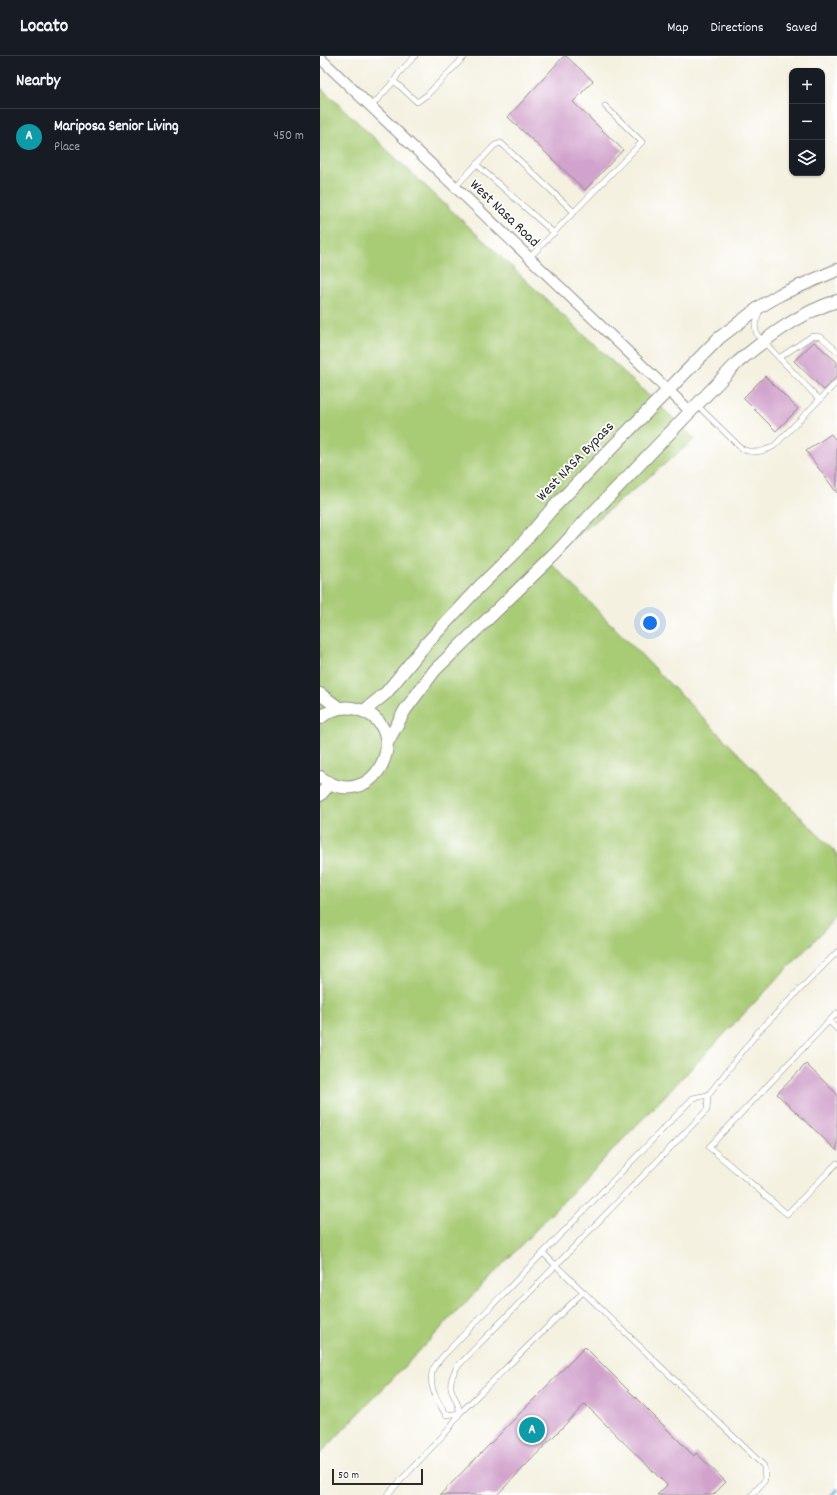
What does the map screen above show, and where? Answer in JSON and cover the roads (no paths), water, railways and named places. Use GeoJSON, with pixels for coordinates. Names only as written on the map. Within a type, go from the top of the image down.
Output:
{"type":"FeatureCollection","features":[{"type":"Feature","properties":{"kind":"street","name":"West Nasa Road"},"geometry":{"type":"LineString","coordinates":[[320,58],[668,391],[694,408]]}},
{"type":"Feature","properties":{"kind":"street","name":"West NASA Bypass"},"geometry":{"type":"LineString","coordinates":[[364,710],[386,693],[424,645],[479,586],[516,551],[551,510],[719,338],[761,306],[803,283],[837,270]]}},
{"type":"Feature","properties":{"kind":"street"},"geometry":{"type":"LineString","coordinates":[[387,743],[405,710],[435,670],[541,568],[738,362],[763,341],[795,320],[837,301]]}},
{"type":"Feature","properties":{"kind":"street"},"geometry":{"type":"LineString","coordinates":[[320,694],[339,708]]}},
{"type":"Feature","properties":{"kind":"street"},"geometry":{"type":"LineString","coordinates":[[320,718],[328,712],[339,708],[352,707],[364,710],[375,718],[383,730],[387,743],[386,757],[381,769],[371,779],[359,786],[345,787],[330,784],[320,776]]}},
{"type":"Feature","properties":{"kind":"street"},"geometry":{"type":"LineString","coordinates":[[320,795],[330,784]]}},
{"type":"Feature","properties":{"kind":"lane"},"geometry":{"type":"LineString","coordinates":[[371,107],[415,56]]}},
{"type":"Feature","properties":{"kind":"lane"},"geometry":{"type":"LineString","coordinates":[[394,81],[417,102],[427,95],[465,56]]}},
{"type":"Feature","properties":{"kind":"lane"},"geometry":{"type":"LineString","coordinates":[[529,258],[642,142],[605,106]]}},
{"type":"Feature","properties":{"kind":"lane"},"geometry":{"type":"LineString","coordinates":[[455,187],[476,164],[496,145],[501,143],[574,212]]}},
{"type":"Feature","properties":{"kind":"lane"},"geometry":{"type":"LineString","coordinates":[[476,164],[554,233]]}},
{"type":"Feature","properties":{"kind":"lane"},"geometry":{"type":"LineString","coordinates":[[761,306],[755,331],[820,400]]}},
{"type":"Feature","properties":{"kind":"lane"},"geometry":{"type":"LineString","coordinates":[[779,358],[812,336],[821,337],[837,351]]}},
{"type":"Feature","properties":{"kind":"lane"},"geometry":{"type":"LineString","coordinates":[[694,408],[742,449],[751,453],[764,451],[774,446],[837,382]]}},
{"type":"Feature","properties":{"kind":"lane"},"geometry":{"type":"LineString","coordinates":[[460,1413],[458,1402],[450,1392],[450,1384],[457,1367],[707,1110],[708,1095],[758,1032],[837,952]]}},
{"type":"Feature","properties":{"kind":"lane"},"geometry":{"type":"LineString","coordinates":[[837,1013],[709,1147],[787,1214],[837,1163]]}},
{"type":"Feature","properties":{"kind":"lane"},"geometry":{"type":"LineString","coordinates":[[829,1021],[837,1028]]}},
{"type":"Feature","properties":{"kind":"lane"},"geometry":{"type":"LineString","coordinates":[[460,1413],[446,1415],[433,1390],[433,1369],[443,1356],[544,1254],[693,1098],[708,1095]]}},
{"type":"Feature","properties":{"kind":"lane"},"geometry":{"type":"LineString","coordinates":[[544,1254],[764,1466],[765,1480],[752,1495]]}},
{"type":"Feature","properties":{"kind":"lane"},"geometry":{"type":"LineString","coordinates":[[387,1495],[448,1430],[460,1413],[583,1292]]}},
{"type":"Feature","properties":{"kind":"waterway"},"geometry":{"type":"LineString","coordinates":[[832,1495],[837,1490]]}},
{"type":"Feature","properties":{"kind":"place","name":"Mariposa Senior Living"},"geometry":{"type":"Point","coordinates":[532,1430]}}]}
